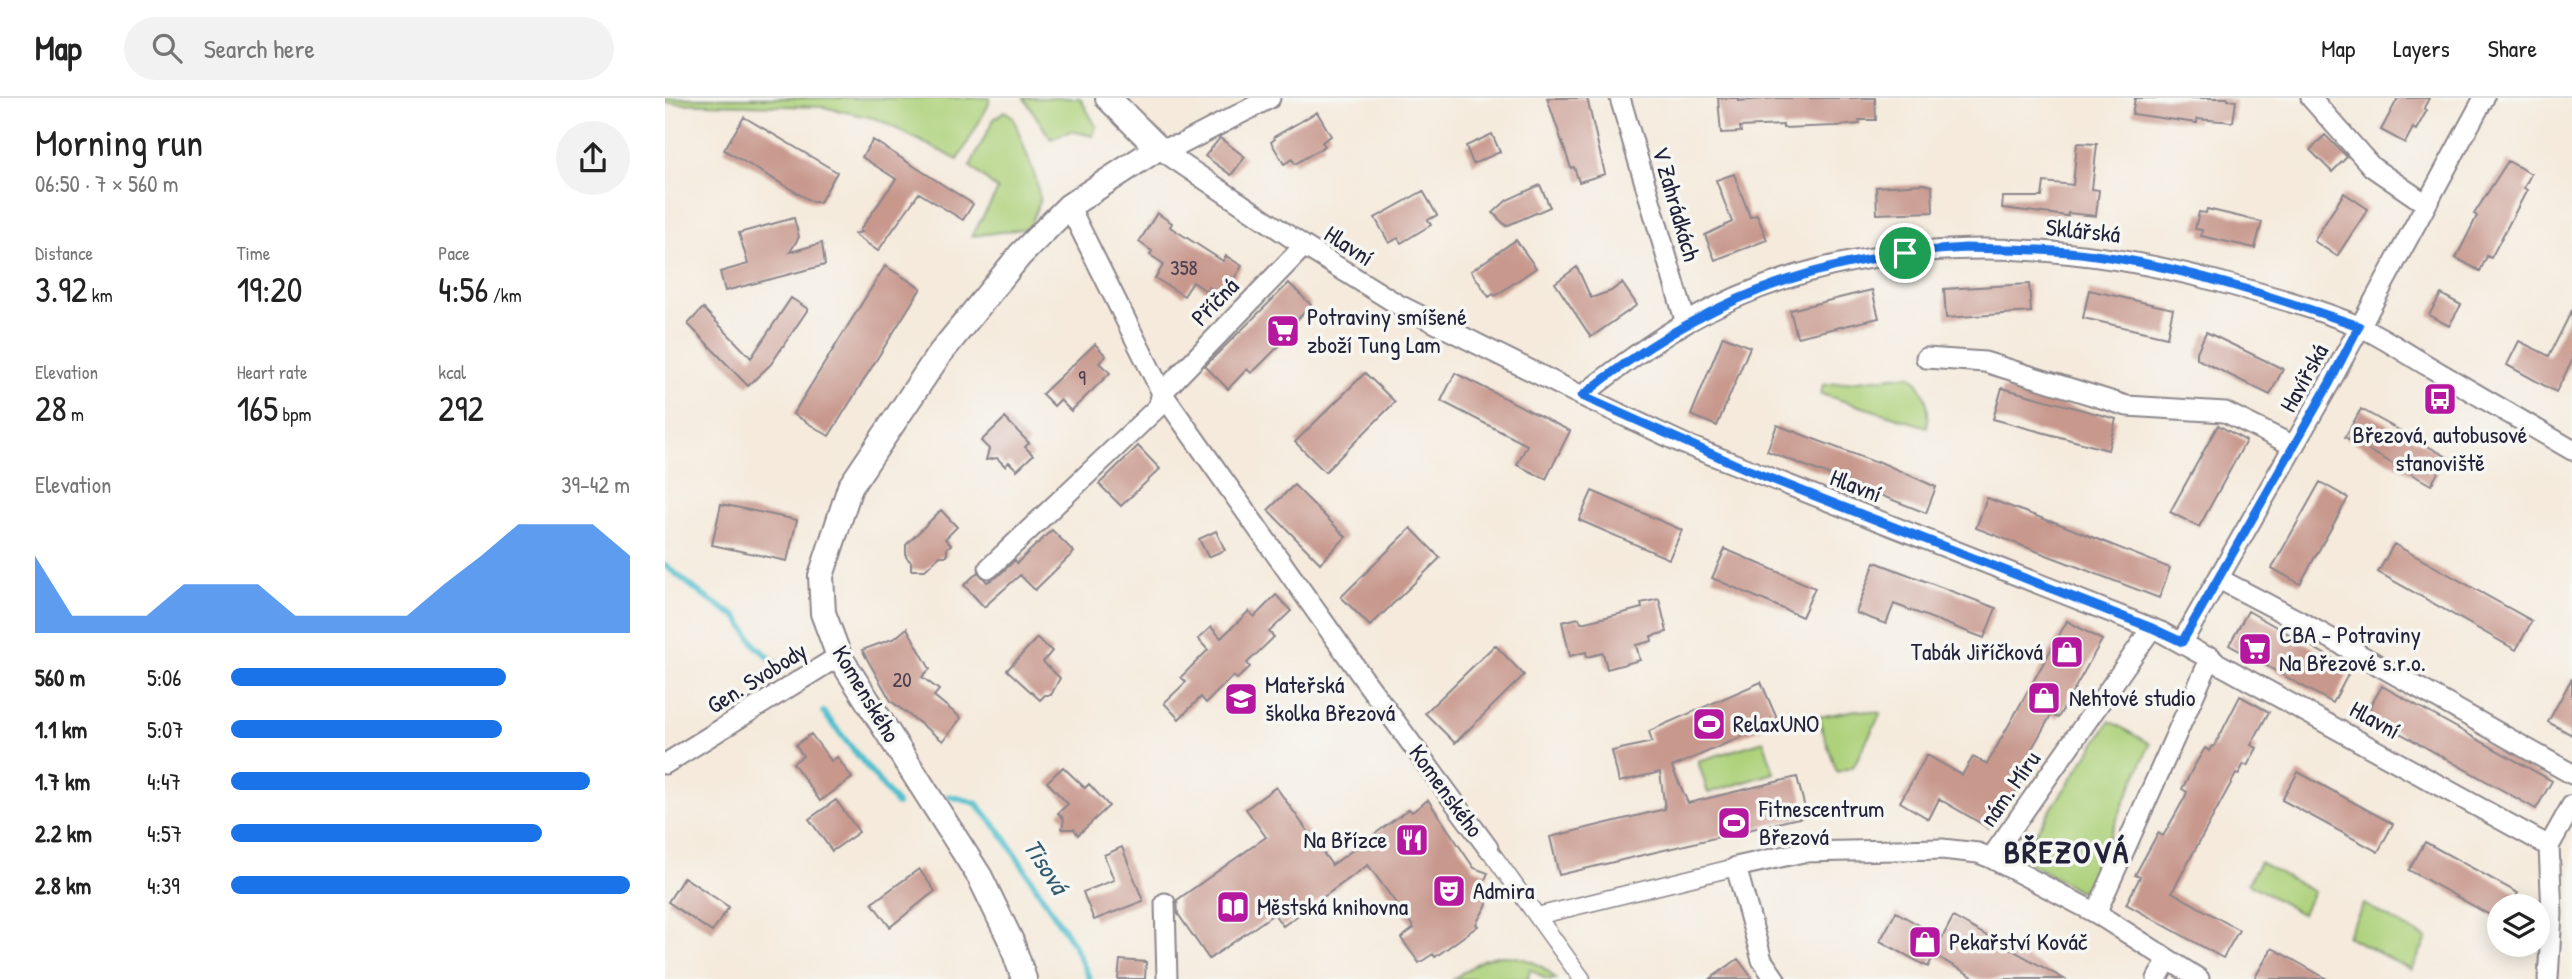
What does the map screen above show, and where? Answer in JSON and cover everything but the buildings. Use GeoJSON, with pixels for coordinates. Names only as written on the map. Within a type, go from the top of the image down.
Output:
{"type":"FeatureCollection","features":[{"type":"Feature","properties":{"kind":"street"},"geometry":{"type":"LineString","coordinates":[[1109,99],[1158,148],[1180,145],[1270,98]]}},
{"type":"Feature","properties":{"kind":"street","name":"V Zahrádkách"},"geometry":{"type":"LineString","coordinates":[[1620,98],[1686,323]]}},
{"type":"Feature","properties":{"kind":"street"},"geometry":{"type":"LineString","coordinates":[[2311,98],[2372,167],[2426,204]]}},
{"type":"Feature","properties":{"kind":"street","name":"Havířská"},"geometry":{"type":"LineString","coordinates":[[2182,642],[2294,446],[2484,98]]}},
{"type":"Feature","properties":{"kind":"street","name":"Komenského"},"geometry":{"type":"LineString","coordinates":[[1024,979],[1011,941],[980,877],[839,656],[823,613],[821,576],[850,487],[938,356],[1020,255],[1069,206],[1158,148]]}},
{"type":"Feature","properties":{"kind":"street","name":"Hlavní"},"geometry":{"type":"LineString","coordinates":[[1158,148],[1304,246],[1397,304],[1582,396],[1746,469],[2182,642],[2549,846]]}},
{"type":"Feature","properties":{"kind":"street","name":"Komenského"},"geometry":{"type":"LineString","coordinates":[[1069,206],[1162,393],[1366,682],[1582,979]]}},
{"type":"Feature","properties":{"kind":"street","name":"Příčná"},"geometry":{"type":"LineString","coordinates":[[1162,393],[1304,246]]}},
{"type":"Feature","properties":{"kind":"street","name":"Sklářská"},"geometry":{"type":"LineString","coordinates":[[1582,396],[1686,323],[1738,297],[1793,277],[1916,251],[2013,249],[2094,255],[2170,269],[2269,295],[2359,326],[2572,450]]}},
{"type":"Feature","properties":{"kind":"street"},"geometry":{"type":"LineString","coordinates":[[1926,358],[1985,362],[2127,406],[2225,412],[2294,446]]}},
{"type":"Feature","properties":{"kind":"street"},"geometry":{"type":"LineString","coordinates":[[989,568],[1158,407],[1162,393]]}},
{"type":"Feature","properties":{"kind":"street"},"geometry":{"type":"LineString","coordinates":[[2219,579],[2305,624],[2572,774]]}},
{"type":"Feature","properties":{"kind":"street","name":"nám. Míru"},"geometry":{"type":"LineString","coordinates":[[2152,628],[1991,858],[2096,913],[2199,979]]}},
{"type":"Feature","properties":{"kind":"street","name":"Gen. Svobody"},"geometry":{"type":"LineString","coordinates":[[665,764],[839,656]]}},
{"type":"Feature","properties":{"kind":"street"},"geometry":{"type":"LineString","coordinates":[[2096,913],[2211,657]]}},
{"type":"Feature","properties":{"kind":"street"},"geometry":{"type":"LineString","coordinates":[[2548,979],[2552,914],[2549,846],[2572,805]]}},
{"type":"Feature","properties":{"kind":"street"},"geometry":{"type":"LineString","coordinates":[[1537,916],[1803,852],[1942,849],[1978,853],[1991,858]]}},
{"type":"Feature","properties":{"kind":"street"},"geometry":{"type":"LineString","coordinates":[[1736,867],[1762,960],[1775,979]]}},
{"type":"Feature","properties":{"kind":"street"},"geometry":{"type":"LineString","coordinates":[[1165,903],[1167,979]]}},
{"type":"Feature","properties":{"kind":"street"},"geometry":{"type":"LineString","coordinates":[[2157,979],[2168,959]]}},
{"type":"Feature","properties":{"kind":"green space"},"geometry":{"type":"Polygon","coordinates":[[[665,98],[990,98],[958,160],[877,119],[823,107],[665,103],[665,98]]]}},
{"type":"Feature","properties":{"kind":"green space"},"geometry":{"type":"Polygon","coordinates":[[[1024,98],[1080,98],[1096,126],[1093,136],[1071,131],[1051,139],[1024,98]]]}},
{"type":"Feature","properties":{"kind":"green space"},"geometry":{"type":"Polygon","coordinates":[[[1005,111],[1013,117],[1036,179],[1040,200],[1029,228],[972,236],[998,190],[970,166],[994,119],[1005,111]]]}},
{"type":"Feature","properties":{"kind":"green space"},"geometry":{"type":"Polygon","coordinates":[[[1910,375],[1920,385],[1926,399],[1927,427],[1821,394],[1823,385],[1910,375]]]}},
{"type":"Feature","properties":{"kind":"green space"},"geometry":{"type":"Polygon","coordinates":[[[1856,710],[1881,713],[1853,767],[1837,772],[1818,717],[1856,710]]]}},
{"type":"Feature","properties":{"kind":"green space"},"geometry":{"type":"Polygon","coordinates":[[[2110,721],[2150,744],[2088,885],[2080,891],[2024,860],[2022,853],[2110,721]]]}},
{"type":"Feature","properties":{"kind":"green space"},"geometry":{"type":"Polygon","coordinates":[[[1764,741],[1774,773],[1708,793],[1698,761],[1764,741]]]}},
{"type":"Feature","properties":{"kind":"green space"},"geometry":{"type":"Polygon","coordinates":[[[2260,862],[2314,892],[2302,914],[2248,883],[2260,862]]]}},
{"type":"Feature","properties":{"kind":"green space"},"geometry":{"type":"Polygon","coordinates":[[[2364,904],[2427,939],[2411,970],[2347,936],[2364,904]]]}},
{"type":"Feature","properties":{"kind":"green space"},"geometry":{"type":"Polygon","coordinates":[[[1496,956],[1529,960],[1556,979],[1546,979],[1530,969],[1528,979],[1453,979],[1482,960],[1496,956]]]}},
{"type":"Feature","properties":{"kind":"waterway","name":"Tisová"},"geometry":{"type":"LineString","coordinates":[[665,565],[705,597],[738,618],[756,646],[783,669]]}},
{"type":"Feature","properties":{"kind":"waterway","name":"Tisová"},"geometry":{"type":"LineString","coordinates":[[823,712],[897,804]]}},
{"type":"Feature","properties":{"kind":"waterway","name":"Tisová"},"geometry":{"type":"LineString","coordinates":[[949,796],[976,803],[1002,834],[1073,944],[1090,979]]}},
{"type":"Feature","properties":{"kind":"place","name":"Potraviny smíšené zboží Tung Lam"},"geometry":{"type":"Point","coordinates":[1283,331]}},
{"type":"Feature","properties":{"kind":"place","name":"Březová, autobusové stanoviště"},"geometry":{"type":"Point","coordinates":[2440,399]}},
{"type":"Feature","properties":{"kind":"place","name":"CBA - Potraviny Na Březové s.r.o."},"geometry":{"type":"Point","coordinates":[2255,649]}},
{"type":"Feature","properties":{"kind":"place","name":"Tabák Jiříčková"},"geometry":{"type":"Point","coordinates":[2067,652]}},
{"type":"Feature","properties":{"kind":"place","name":"Nehtové studio"},"geometry":{"type":"Point","coordinates":[2044,698]}},
{"type":"Feature","properties":{"kind":"place","name":"Mateřská školka Březová"},"geometry":{"type":"Point","coordinates":[1241,699]}},
{"type":"Feature","properties":{"kind":"place","name":"RelaxUNO"},"geometry":{"type":"Point","coordinates":[1709,724]}},
{"type":"Feature","properties":{"kind":"place","name":"Fitnescentrum Březová"},"geometry":{"type":"Point","coordinates":[1734,823]}},
{"type":"Feature","properties":{"kind":"place","name":"Na Břízce"},"geometry":{"type":"Point","coordinates":[1412,840]}},
{"type":"Feature","properties":{"kind":"place","name":"Admira"},"geometry":{"type":"Point","coordinates":[1449,891]}},
{"type":"Feature","properties":{"kind":"place","name":"Městská knihovna"},"geometry":{"type":"Point","coordinates":[1233,907]}},
{"type":"Feature","properties":{"kind":"place","name":"Pekařství Kováč"},"geometry":{"type":"Point","coordinates":[1925,942]}},
{"type":"Feature","properties":{"kind":"district","name":"BŘEZOVÁ"},"geometry":{"type":"Point","coordinates":[2067,852]}},
{"type":"Feature","properties":{"kind":"route"},"geometry":{"type":"LineString","coordinates":[[1966,248],[2094,255],[2170,269],[2269,295],[2359,326],[2329,384],[2182,642],[1684,444],[1582,396],[1686,323],[1738,297],[1793,277],[1905,253],[1966,248]]}}]}
